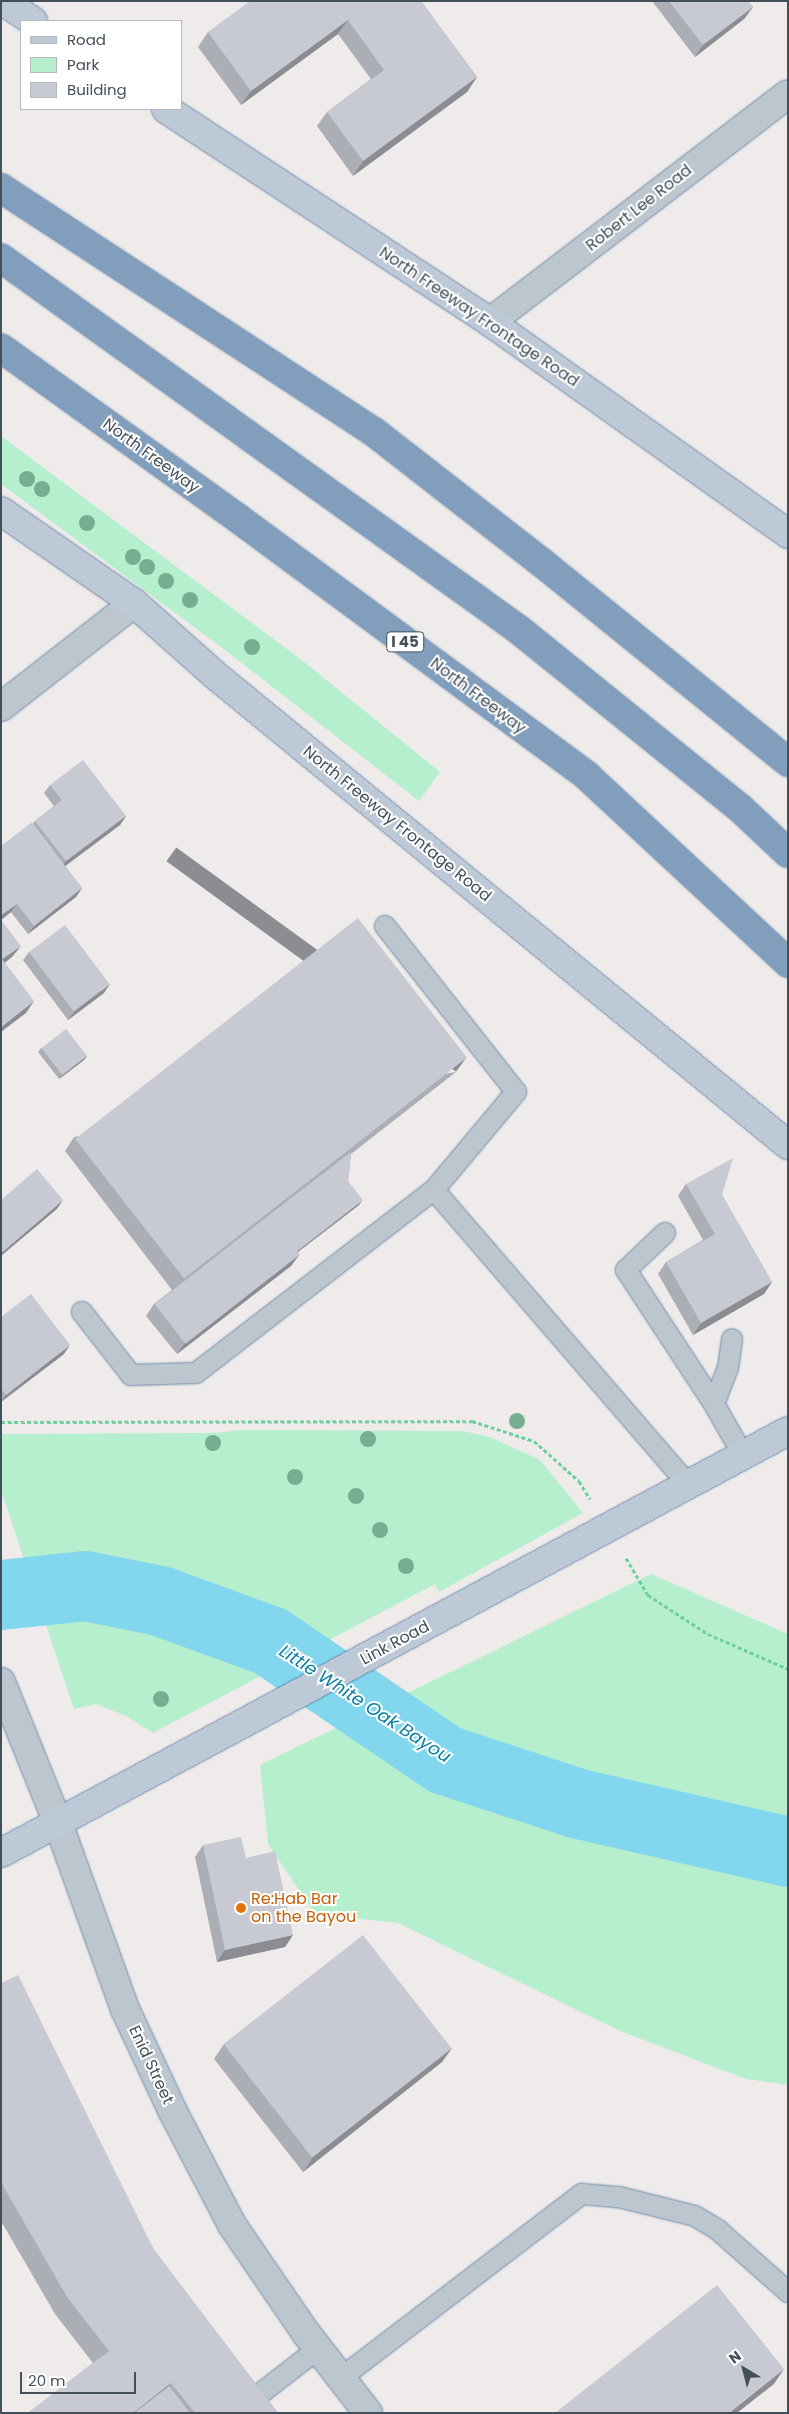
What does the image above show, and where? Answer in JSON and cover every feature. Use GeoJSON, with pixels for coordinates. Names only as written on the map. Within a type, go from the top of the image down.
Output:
{"type":"FeatureCollection","features":[{"type":"Feature","properties":{"kind":"highway"},"geometry":{"type":"LineString","coordinates":[[1,188],[374,432],[541,562],[788,762]]}},
{"type":"Feature","properties":{"kind":"highway"},"geometry":{"type":"LineString","coordinates":[[1,258],[518,629],[740,808],[788,853]]}},
{"type":"Feature","properties":{"kind":"highway","name":"North Freeway"},"geometry":{"type":"LineString","coordinates":[[1,348],[239,519],[587,776],[788,962]]}},
{"type":"Feature","properties":{"kind":"main road"},"geometry":{"type":"LineString","coordinates":[[2,1],[31,20]]}},
{"type":"Feature","properties":{"kind":"main road","name":"North Freeway Frontage Road"},"geometry":{"type":"LineString","coordinates":[[168,110],[490,322],[788,534]]}},
{"type":"Feature","properties":{"kind":"main road","name":"North Freeway Frontage Road"},"geometry":{"type":"LineString","coordinates":[[1,511],[134,603],[215,675],[788,1145]]}},
{"type":"Feature","properties":{"kind":"main road","name":"Link Road"},"geometry":{"type":"LineString","coordinates":[[1,1853],[788,1431]]}},
{"type":"Feature","properties":{"kind":"street","name":"Robert Lee Road"},"geometry":{"type":"LineString","coordinates":[[490,322],[788,94]]}},
{"type":"Feature","properties":{"kind":"street"},"geometry":{"type":"LineString","coordinates":[[1,707],[134,603]]}},
{"type":"Feature","properties":{"kind":"street","name":"Enid Street"},"geometry":{"type":"LineString","coordinates":[[4,1690],[58,1823],[125,2009],[172,2110],[232,2225],[318,2349],[368,2413]]}},
{"type":"Feature","properties":{"kind":"lane"},"geometry":{"type":"LineString","coordinates":[[82,1312],[131,1375],[196,1373],[434,1190],[516,1092],[385,926]]}},
{"type":"Feature","properties":{"kind":"lane"},"geometry":{"type":"LineString","coordinates":[[434,1190],[689,1485]]}},
{"type":"Feature","properties":{"kind":"lane"},"geometry":{"type":"LineString","coordinates":[[665,1233],[626,1270],[714,1404],[743,1455]]}},
{"type":"Feature","properties":{"kind":"lane"},"geometry":{"type":"LineString","coordinates":[[714,1404],[728,1368],[732,1339]]}},
{"type":"Feature","properties":{"kind":"lane"},"geometry":{"type":"LineString","coordinates":[[341,2378],[582,2194],[618,2197],[695,2216],[718,2230],[788,2292]]}},
{"type":"Feature","properties":{"kind":"lane"},"geometry":{"type":"LineString","coordinates":[[246,2404],[318,2349]]}},
{"type":"Feature","properties":{"kind":"path"},"geometry":{"type":"LineString","coordinates":[[1,1422],[472,1421],[534,1441],[579,1481],[594,1505]]}},
{"type":"Feature","properties":{"kind":"path"},"geometry":{"type":"LineString","coordinates":[[623,1553],[648,1594],[708,1634],[788,1668]]}},
{"type":"Feature","properties":{"kind":"green space"},"geometry":{"type":"Polygon","coordinates":[[[1,436],[303,661],[440,772],[419,801],[229,653],[1,484],[1,436]]]}},
{"type":"Feature","properties":{"kind":"green space"},"geometry":{"type":"Polygon","coordinates":[[[240,1430],[462,1431],[490,1437],[540,1460],[583,1513],[439,1592],[435,1584],[153,1733],[126,1716],[96,1704],[74,1709],[1,1490],[1,1434],[215,1433],[240,1430]]]}},
{"type":"Feature","properties":{"kind":"green space"},"geometry":{"type":"Polygon","coordinates":[[[651,1574],[788,1634],[788,2085],[746,2079],[620,2031],[398,1923],[315,1914],[268,1844],[260,1765],[651,1574]]]}},
{"type":"Feature","properties":{"kind":"building"},"geometry":{"type":"Polygon","coordinates":[[[250,1],[421,1],[477,77],[363,161],[327,112],[384,70],[348,20],[251,91],[208,32],[250,1]]]}},
{"type":"Feature","properties":{"kind":"building"},"geometry":{"type":"Polygon","coordinates":[[[669,1],[748,1],[753,7],[703,45],[669,1]]]}},
{"type":"Feature","properties":{"kind":"building"},"geometry":{"type":"Polygon","coordinates":[[[83,760],[126,816],[66,861],[35,821],[62,800],[50,785],[83,760]]]}},
{"type":"Feature","properties":{"kind":"building"},"geometry":{"type":"Polygon","coordinates":[[[32,822],[82,888],[34,926],[17,904],[1,915],[1,846],[32,822]]]}},
{"type":"Feature","properties":{"kind":"building"},"geometry":{"type":"Polygon","coordinates":[[[358,918],[467,1057],[184,1279],[75,1139],[358,918]]]}},
{"type":"Feature","properties":{"kind":"building"},"geometry":{"type":"Polygon","coordinates":[[[1,920],[21,946],[2,959],[34,1001],[1,1027],[1,920]]]}},
{"type":"Feature","properties":{"kind":"building"},"geometry":{"type":"Polygon","coordinates":[[[65,925],[110,984],[74,1011],[29,952],[65,925]]]}},
{"type":"Feature","properties":{"kind":"building"},"geometry":{"type":"Polygon","coordinates":[[[66,1029],[87,1056],[63,1075],[42,1048],[66,1029]]]}},
{"type":"Feature","properties":{"kind":"building"},"geometry":{"type":"Polygon","coordinates":[[[351,1152],[348,1181],[363,1200],[297,1251],[269,1215],[351,1152]]]}},
{"type":"Feature","properties":{"kind":"building"},"geometry":{"type":"Polygon","coordinates":[[[733,1158],[722,1195],[772,1282],[701,1323],[666,1262],[715,1234],[686,1184],[733,1158]]]}},
{"type":"Feature","properties":{"kind":"building"},"geometry":{"type":"Polygon","coordinates":[[[37,1169],[63,1200],[1,1253],[1,1200],[37,1169]]]}},
{"type":"Feature","properties":{"kind":"building"},"geometry":{"type":"Polygon","coordinates":[[[269,1215],[300,1254],[186,1344],[155,1304],[269,1215]]]}},
{"type":"Feature","properties":{"kind":"building"},"geometry":{"type":"Polygon","coordinates":[[[31,1294],[70,1345],[6,1395],[1,1389],[1,1317],[31,1294]]]}},
{"type":"Feature","properties":{"kind":"building","name":"Re:Hab Bar on the Bayou"},"geometry":{"type":"Polygon","coordinates":[[[241,1837],[246,1858],[275,1851],[293,1935],[225,1950],[203,1845],[241,1837]]]}},
{"type":"Feature","properties":{"kind":"building"},"geometry":{"type":"Polygon","coordinates":[[[363,1935],[452,2048],[312,2157],[224,2044],[363,1935]]]}},
{"type":"Feature","properties":{"kind":"building"},"geometry":{"type":"Polygon","coordinates":[[[18,1975],[154,2250],[278,2413],[195,2413],[171,2383],[133,2413],[28,2413],[109,2351],[67,2297],[1,2182],[1,1983],[18,1975]]]}},
{"type":"Feature","properties":{"kind":"building"},"geometry":{"type":"Polygon","coordinates":[[[717,2285],[784,2369],[729,2413],[555,2413],[717,2285]]]}},
{"type":"Feature","properties":{"kind":"building"},"geometry":{"type":"Polygon","coordinates":[[[169,2386],[190,2413],[134,2413],[169,2386]]]}},
{"type":"Feature","properties":{"kind":"waterway","name":"Little White Oak Bayou"},"geometry":{"type":"LineString","coordinates":[[1,1595],[85,1586],[160,1601],[270,1641],[445,1760],[579,1804],[788,1852]]}},
{"type":"Feature","properties":{"kind":"place","name":"Re:Hab Bar on the Bayou"},"geometry":{"type":"Point","coordinates":[241,1908]}}]}
